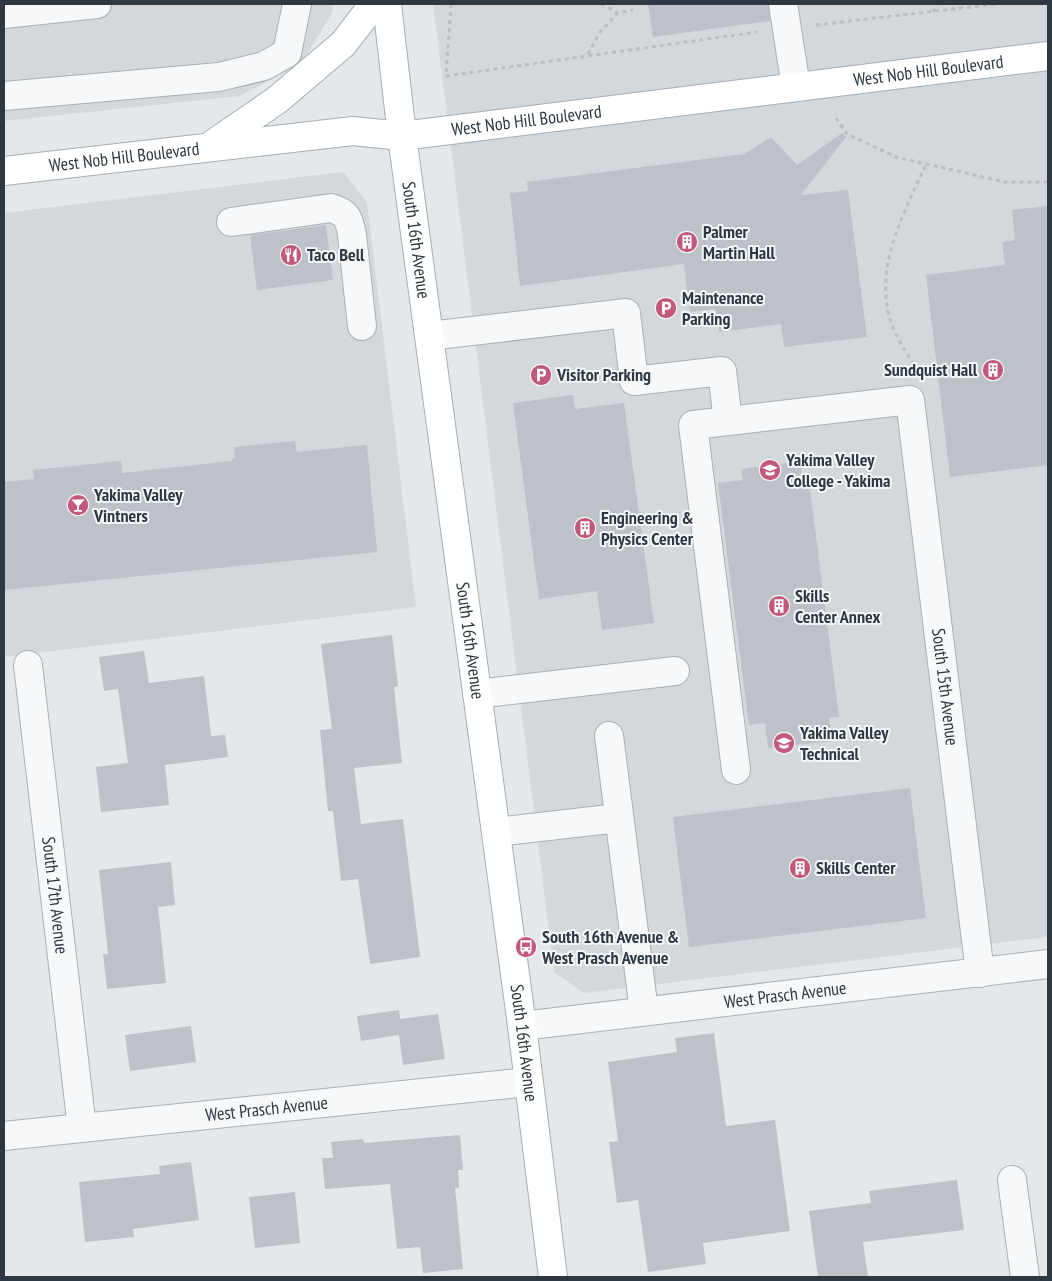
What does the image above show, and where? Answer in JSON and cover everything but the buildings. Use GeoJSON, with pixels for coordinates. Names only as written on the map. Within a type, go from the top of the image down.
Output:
{"type":"FeatureCollection","features":[{"type":"Feature","properties":{"kind":"main road"},"geometry":{"type":"LineString","coordinates":[[214,147],[277,100],[343,44],[374,4]]}},
{"type":"Feature","properties":{"kind":"main road","name":"South 16th Avenue"},"geometry":{"type":"LineString","coordinates":[[387,4],[402,136],[522,1026],[553,1277]]}},
{"type":"Feature","properties":{"kind":"main road","name":"West Nob Hill Boulevard"},"geometry":{"type":"LineString","coordinates":[[4,171],[352,131],[402,136],[1048,56]]}},
{"type":"Feature","properties":{"kind":"street"},"geometry":{"type":"LineString","coordinates":[[4,14],[97,4]]}},
{"type":"Feature","properties":{"kind":"street"},"geometry":{"type":"LineString","coordinates":[[4,96],[219,77],[264,66],[287,53],[297,4]]}},
{"type":"Feature","properties":{"kind":"street"},"geometry":{"type":"LineString","coordinates":[[785,16],[796,87]]}},
{"type":"Feature","properties":{"kind":"street"},"geometry":{"type":"LineString","coordinates":[[231,222],[331,208],[343,212],[350,222],[362,326]]}},
{"type":"Feature","properties":{"kind":"street"},"geometry":{"type":"LineString","coordinates":[[429,336],[626,313],[634,381],[722,371],[728,420]]}},
{"type":"Feature","properties":{"kind":"street"},"geometry":{"type":"LineString","coordinates":[[736,770],[693,425],[910,400]]}},
{"type":"Feature","properties":{"kind":"street","name":"South 15th Avenue"},"geometry":{"type":"LineString","coordinates":[[910,400],[980,973]]}},
{"type":"Feature","properties":{"kind":"street","name":"South 17th Avenue"},"geometry":{"type":"LineString","coordinates":[[28,665],[82,1128]]}},
{"type":"Feature","properties":{"kind":"street"},"geometry":{"type":"LineString","coordinates":[[478,694],[675,671]]}},
{"type":"Feature","properties":{"kind":"street"},"geometry":{"type":"LineString","coordinates":[[609,736],[644,1012]]}},
{"type":"Feature","properties":{"kind":"street"},"geometry":{"type":"LineString","coordinates":[[496,832],[619,818]]}},
{"type":"Feature","properties":{"kind":"street","name":"West Prasch Avenue"},"geometry":{"type":"LineString","coordinates":[[522,1026],[1048,964]]}},
{"type":"Feature","properties":{"kind":"street","name":"West Prasch Avenue"},"geometry":{"type":"LineString","coordinates":[[4,1136],[528,1082]]}},
{"type":"Feature","properties":{"kind":"street"},"geometry":{"type":"LineString","coordinates":[[1012,1180],[1025,1277]]}},
{"type":"Feature","properties":{"kind":"path"},"geometry":{"type":"LineString","coordinates":[[450,4],[446,76],[588,55],[785,16],[933,12],[996,4]]}},
{"type":"Feature","properties":{"kind":"path"},"geometry":{"type":"LineString","coordinates":[[601,4],[618,13]]}},
{"type":"Feature","properties":{"kind":"path"},"geometry":{"type":"LineString","coordinates":[[933,12],[938,4]]}},
{"type":"Feature","properties":{"kind":"path"},"geometry":{"type":"LineString","coordinates":[[588,55],[600,32],[618,13],[633,10]]}},
{"type":"Feature","properties":{"kind":"path"},"geometry":{"type":"LineString","coordinates":[[836,118],[847,134],[896,157],[1005,182],[1048,182]]}},
{"type":"Feature","properties":{"kind":"path"},"geometry":{"type":"LineString","coordinates":[[910,400],[915,367],[894,330],[888,309],[886,285],[888,262],[894,236],[926,164]]}},
{"type":"Feature","properties":{"kind":"shaded area"},"geometry":{"type":"Polygon","coordinates":[[[4,4],[333,4],[332,13],[301,64],[240,96],[4,121],[4,4]]]}},
{"type":"Feature","properties":{"kind":"shaded area","name":"Yakima Valley College - Yakima"},"geometry":{"type":"Polygon","coordinates":[[[433,4],[1048,4],[1048,937],[584,993],[554,972],[433,4]]]}},
{"type":"Feature","properties":{"kind":"shaded area"},"geometry":{"type":"Polygon","coordinates":[[[343,172],[367,202],[416,607],[4,657],[4,213],[343,172]]]}},
{"type":"Feature","properties":{"kind":"place","name":"Palmer Martin Hall"},"geometry":{"type":"Point","coordinates":[687,242]}},
{"type":"Feature","properties":{"kind":"place","name":"Taco Bell"},"geometry":{"type":"Point","coordinates":[291,255]}},
{"type":"Feature","properties":{"kind":"place","name":"Maintenance Parking"},"geometry":{"type":"Point","coordinates":[666,308]}},
{"type":"Feature","properties":{"kind":"place","name":"Sundquist Hall"},"geometry":{"type":"Point","coordinates":[993,370]}},
{"type":"Feature","properties":{"kind":"place","name":"Visitor Parking"},"geometry":{"type":"Point","coordinates":[541,375]}},
{"type":"Feature","properties":{"kind":"place","name":"Yakima Valley College - Yakima"},"geometry":{"type":"Point","coordinates":[770,470]}},
{"type":"Feature","properties":{"kind":"place","name":"Yakima Valley Vintners"},"geometry":{"type":"Point","coordinates":[78,505]}},
{"type":"Feature","properties":{"kind":"place","name":"Engineering & Physics Center"},"geometry":{"type":"Point","coordinates":[585,528]}},
{"type":"Feature","properties":{"kind":"place","name":"Skills Center Annex"},"geometry":{"type":"Point","coordinates":[779,606]}},
{"type":"Feature","properties":{"kind":"place","name":"Yakima Valley Technical"},"geometry":{"type":"Point","coordinates":[784,743]}},
{"type":"Feature","properties":{"kind":"place","name":"Skills Center"},"geometry":{"type":"Point","coordinates":[800,868]}},
{"type":"Feature","properties":{"kind":"place","name":"South 16th Avenue & West Prasch Avenue"},"geometry":{"type":"Point","coordinates":[526,947]}}]}
